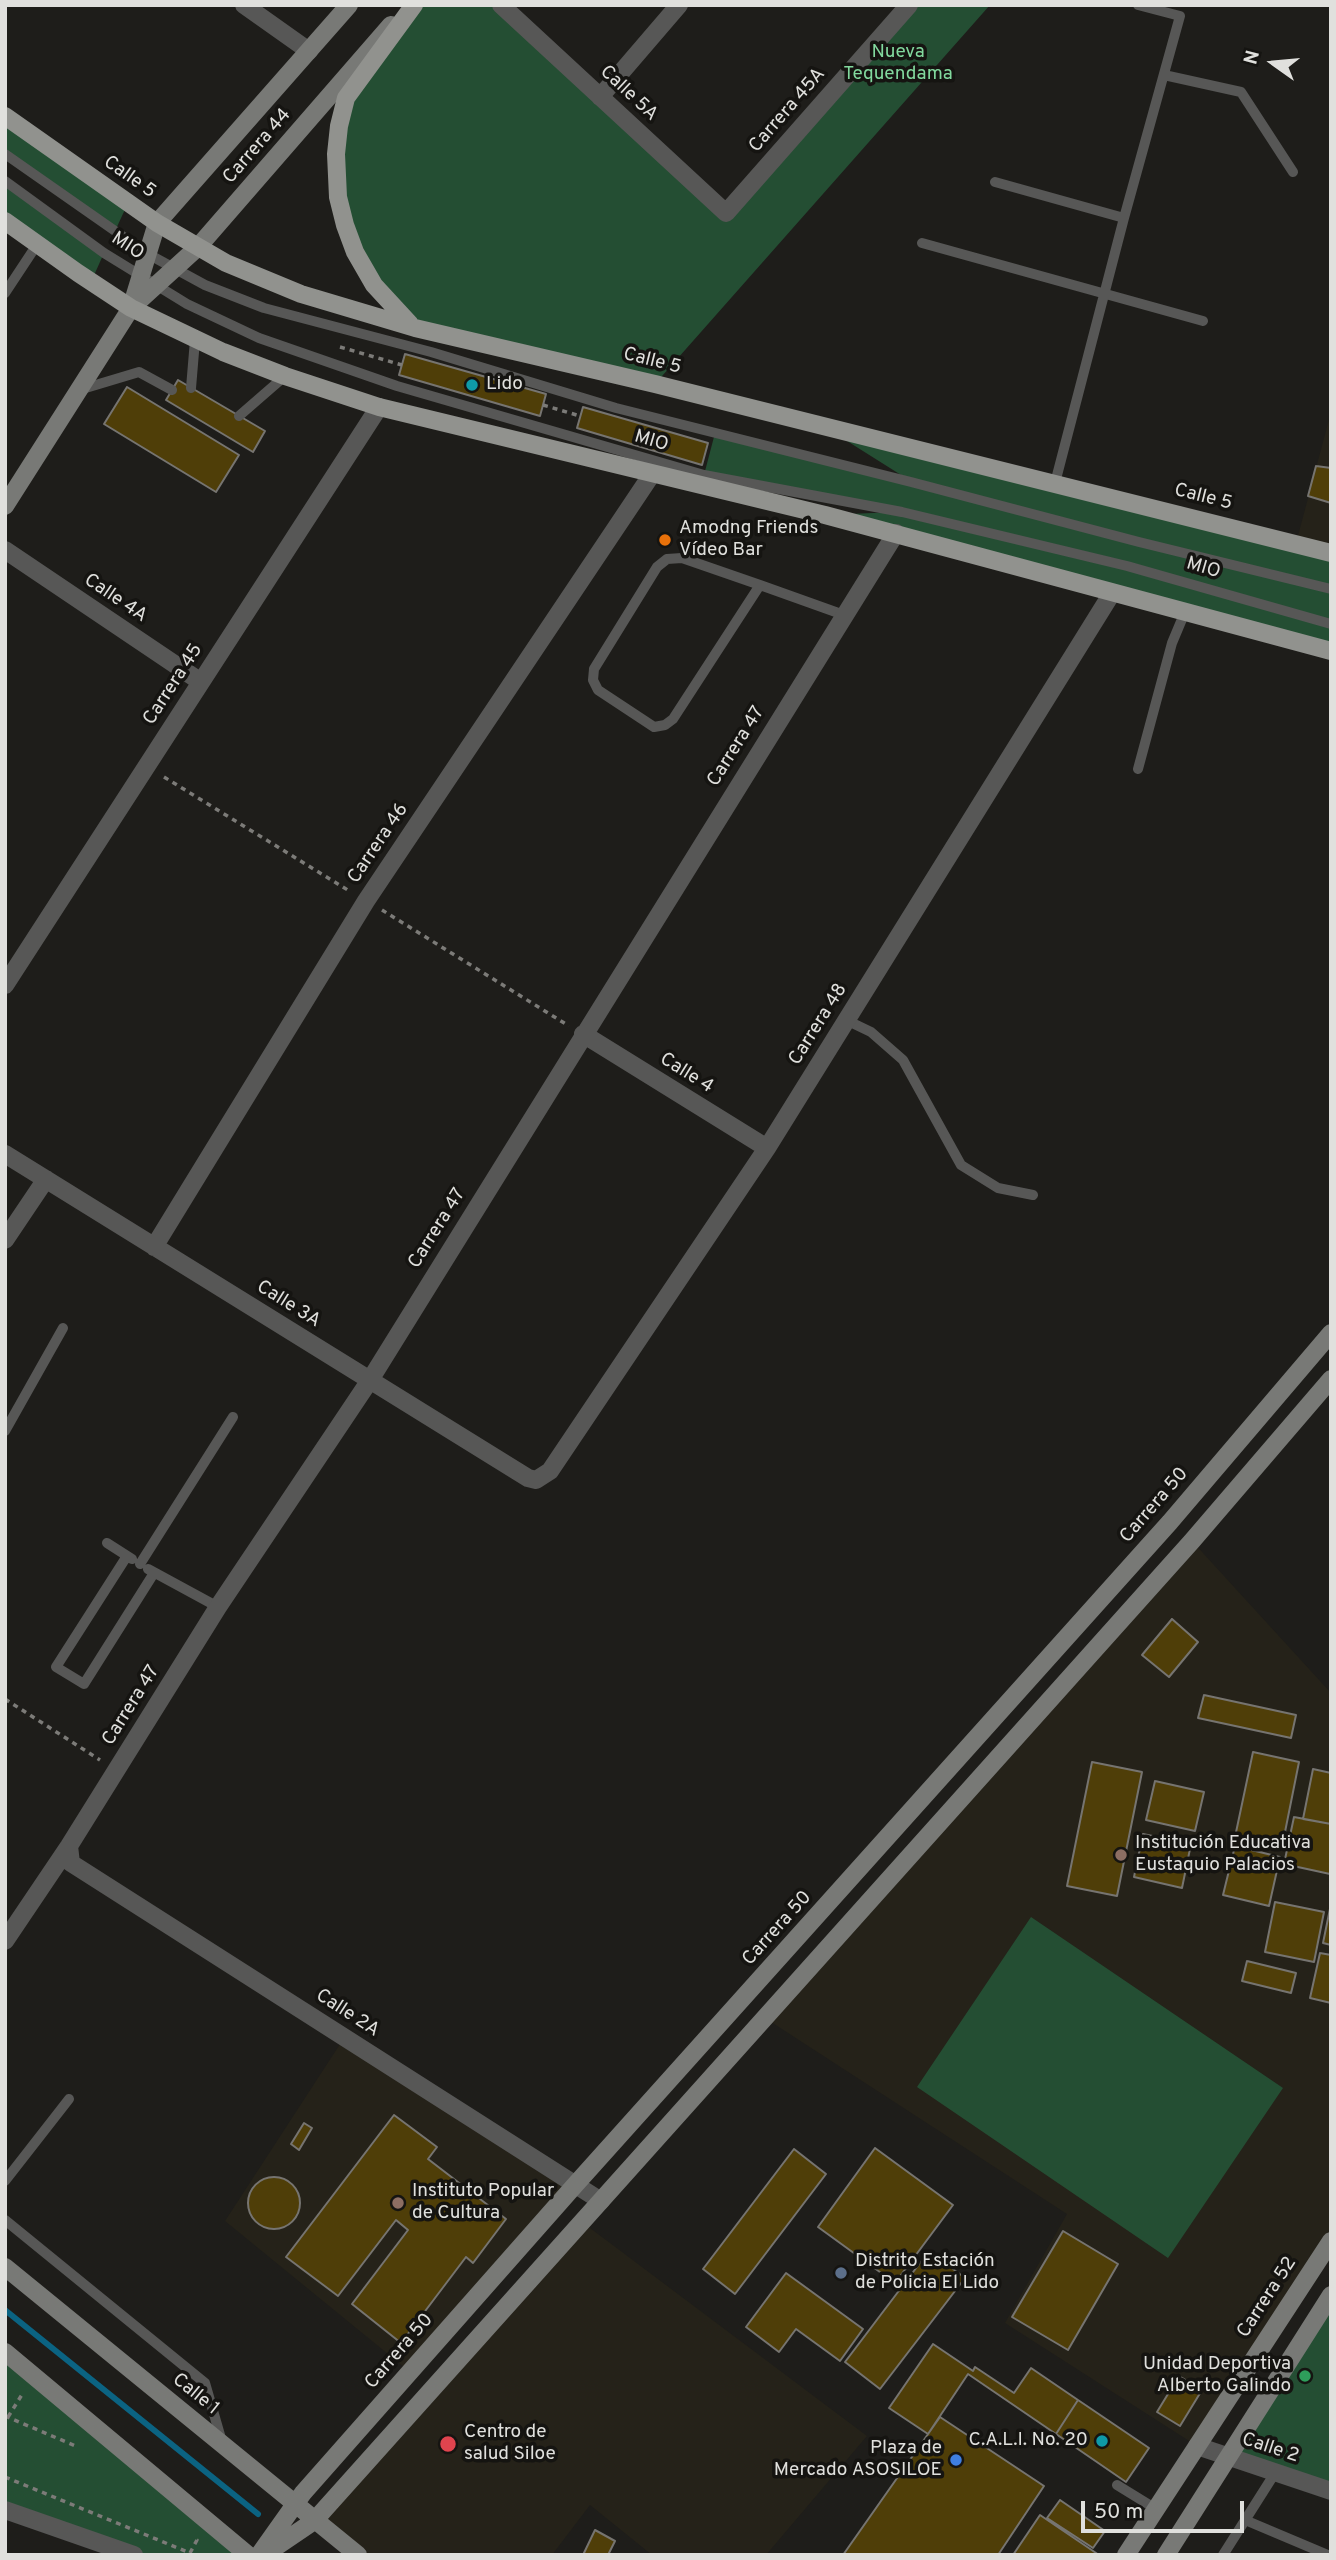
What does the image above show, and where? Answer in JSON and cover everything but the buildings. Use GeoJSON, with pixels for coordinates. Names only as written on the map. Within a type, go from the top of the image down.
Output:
{"type":"FeatureCollection","features":[{"type":"Feature","properties":{"kind":"main road"},"geometry":{"type":"LineString","coordinates":[[414,5],[346,98],[337,140],[336,169],[338,197],[345,225],[361,265],[389,303],[415,328]]}},
{"type":"Feature","properties":{"kind":"main road","name":"Calle 5"},"geometry":{"type":"LineString","coordinates":[[5,116],[158,223],[226,263],[301,294],[415,328],[654,384],[1331,553]]}},
{"type":"Feature","properties":{"kind":"main road"},"geometry":{"type":"LineString","coordinates":[[5,221],[131,308],[195,340],[285,376],[379,407],[896,533],[1331,651]]}},
{"type":"Feature","properties":{"kind":"street"},"geometry":{"type":"LineString","coordinates":[[244,5],[309,51]]}},
{"type":"Feature","properties":{"kind":"street","name":"Carrera 44"},"geometry":{"type":"LineString","coordinates":[[5,506],[148,281],[148,254],[158,223],[349,5]]}},
{"type":"Feature","properties":{"kind":"street","name":"Carrera 44"},"geometry":{"type":"LineString","coordinates":[[148,281],[174,269],[198,247],[408,5]]}},
{"type":"Feature","properties":{"kind":"street","name":"Calle 5A"},"geometry":{"type":"LineString","coordinates":[[501,5],[726,213]]}},
{"type":"Feature","properties":{"kind":"street"},"geometry":{"type":"LineString","coordinates":[[600,97],[680,5]]}},
{"type":"Feature","properties":{"kind":"street","name":"Carrera 45A"},"geometry":{"type":"LineString","coordinates":[[726,213],[909,5]]}},
{"type":"Feature","properties":{"kind":"street","name":"Carrera 45"},"geometry":{"type":"LineString","coordinates":[[5,985],[379,407]]}},
{"type":"Feature","properties":{"kind":"street","name":"Carrera 46"},"geometry":{"type":"LineString","coordinates":[[154,1247],[366,901],[652,474]]}},
{"type":"Feature","properties":{"kind":"street","name":"Carrera 47"},"geometry":{"type":"LineString","coordinates":[[5,1941],[65,1859],[218,1607],[370,1380],[896,533]]}},
{"type":"Feature","properties":{"kind":"street","name":"Calle 4A"},"geometry":{"type":"LineString","coordinates":[[5,550],[201,682]]}},
{"type":"Feature","properties":{"kind":"street","name":"Carrera 48"},"geometry":{"type":"LineString","coordinates":[[550,1471],[766,1149],[1112,593]]}},
{"type":"Feature","properties":{"kind":"street","name":"Calle 4"},"geometry":{"type":"LineString","coordinates":[[583,1034],[766,1149]]}},
{"type":"Feature","properties":{"kind":"street","name":"Calle 3A"},"geometry":{"type":"LineString","coordinates":[[5,1154],[528,1478],[536,1480],[550,1471]]}},
{"type":"Feature","properties":{"kind":"street"},"geometry":{"type":"LineString","coordinates":[[5,1240],[46,1179]]}},
{"type":"Feature","properties":{"kind":"street","name":"Carrera 50"},"geometry":{"type":"LineString","coordinates":[[262,2555],[294,2503],[1160,1533],[1331,1333]]}},
{"type":"Feature","properties":{"kind":"street","name":"Carrera 50"},"geometry":{"type":"LineString","coordinates":[[262,2555],[314,2521],[1192,1541],[1331,1379]]}},
{"type":"Feature","properties":{"kind":"street","name":"Calle 2A"},"geometry":{"type":"LineString","coordinates":[[65,1859],[601,2201]]}},
{"type":"Feature","properties":{"kind":"street","name":"Carrera 52"},"geometry":{"type":"LineString","coordinates":[[1126,2555],[1331,2241]]}},
{"type":"Feature","properties":{"kind":"street","name":"Calle 1"},"geometry":{"type":"LineString","coordinates":[[5,2267],[358,2555]]}},
{"type":"Feature","properties":{"kind":"street"},"geometry":{"type":"LineString","coordinates":[[1166,2555],[1331,2295]]}},
{"type":"Feature","properties":{"kind":"street"},"geometry":{"type":"LineString","coordinates":[[5,2352],[248,2555]]}},
{"type":"Feature","properties":{"kind":"street","name":"Calle 2"},"geometry":{"type":"LineString","coordinates":[[1197,2446],[1331,2491]]}},
{"type":"Feature","properties":{"kind":"street"},"geometry":{"type":"LineString","coordinates":[[5,2510],[134,2555]]}},
{"type":"Feature","properties":{"kind":"lane"},"geometry":{"type":"LineString","coordinates":[[1055,484],[1180,16],[1138,5]]}},
{"type":"Feature","properties":{"kind":"lane"},"geometry":{"type":"LineString","coordinates":[[1164,75],[1241,92],[1293,172]]}},
{"type":"Feature","properties":{"kind":"lane","name":"MIO"},"geometry":{"type":"LineString","coordinates":[[5,154],[148,254],[205,285],[264,308],[431,352],[617,408],[1331,589]]}},
{"type":"Feature","properties":{"kind":"lane","name":"MIO"},"geometry":{"type":"LineString","coordinates":[[5,181],[104,253],[148,281],[221,321],[295,352],[397,386],[704,475],[902,512],[1100,559],[1331,624]]}},
{"type":"Feature","properties":{"kind":"lane"},"geometry":{"type":"LineString","coordinates":[[995,182],[1124,218]]}},
{"type":"Feature","properties":{"kind":"lane"},"geometry":{"type":"LineString","coordinates":[[5,293],[38,243]]}},
{"type":"Feature","properties":{"kind":"lane"},"geometry":{"type":"LineString","coordinates":[[922,243],[1203,321]]}},
{"type":"Feature","properties":{"kind":"lane"},"geometry":{"type":"LineString","coordinates":[[191,388],[195,340]]}},
{"type":"Feature","properties":{"kind":"lane"},"geometry":{"type":"LineString","coordinates":[[79,390],[139,372],[172,390]]}},
{"type":"Feature","properties":{"kind":"lane"},"geometry":{"type":"LineString","coordinates":[[239,416],[285,376]]}},
{"type":"Feature","properties":{"kind":"lane"},"geometry":{"type":"LineString","coordinates":[[760,585],[673,719],[665,725],[654,727],[598,690],[593,680],[594,669],[657,567],[667,559],[682,558],[760,585],[844,615]]}},
{"type":"Feature","properties":{"kind":"lane"},"geometry":{"type":"LineString","coordinates":[[1138,769],[1172,643],[1185,612]]}},
{"type":"Feature","properties":{"kind":"lane"},"geometry":{"type":"LineString","coordinates":[[846,1020],[871,1032],[903,1060],[961,1165],[998,1188],[1033,1195]]}},
{"type":"Feature","properties":{"kind":"lane"},"geometry":{"type":"LineString","coordinates":[[5,1431],[63,1328]]}},
{"type":"Feature","properties":{"kind":"lane"},"geometry":{"type":"LineString","coordinates":[[140,1564],[233,1417]]}},
{"type":"Feature","properties":{"kind":"lane"},"geometry":{"type":"LineString","coordinates":[[107,1543],[154,1573],[218,1607]]}},
{"type":"Feature","properties":{"kind":"lane"},"geometry":{"type":"LineString","coordinates":[[127,1556],[56,1667],[84,1684],[154,1573]]}},
{"type":"Feature","properties":{"kind":"lane"},"geometry":{"type":"LineString","coordinates":[[5,2181],[69,2099]]}},
{"type":"Feature","properties":{"kind":"lane"},"geometry":{"type":"LineString","coordinates":[[5,2220],[205,2383],[223,2445]]}},
{"type":"Feature","properties":{"kind":"lane"},"geometry":{"type":"LineString","coordinates":[[1223,2555],[1275,2473]]}},
{"type":"Feature","properties":{"kind":"lane"},"geometry":{"type":"LineString","coordinates":[[1117,2484],[1156,2509]]}},
{"type":"Feature","properties":{"kind":"lane"},"geometry":{"type":"LineString","coordinates":[[1245,2520],[1328,2555]]}},
{"type":"Feature","properties":{"kind":"path"},"geometry":{"type":"LineString","coordinates":[[543,405],[580,416]]}},
{"type":"Feature","properties":{"kind":"path"},"geometry":{"type":"LineString","coordinates":[[5,1699],[116,1771]]}},
{"type":"Feature","properties":{"kind":"path"},"geometry":{"type":"LineString","coordinates":[[17,2387],[33,2402]]}},
{"type":"Feature","properties":{"kind":"path"},"geometry":{"type":"LineString","coordinates":[[23,2393],[7,2416],[78,2447]]}},
{"type":"Feature","properties":{"kind":"path"},"geometry":{"type":"LineString","coordinates":[[5,2477],[190,2553],[197,2540],[187,2531]]}},
{"type":"Feature","properties":{"kind":"shaded area"},"geometry":{"type":"Polygon","coordinates":[[[1331,412],[1331,553],[1296,543],[1331,412]]]}},
{"type":"Feature","properties":{"kind":"shaded area","name":"Institución Educativa Eustaquio Palacios"},"geometry":{"type":"Polygon","coordinates":[[[1192,1541],[1331,1693],[1331,2241],[1197,2446],[1005,2323],[1067,2214],[765,2018],[1192,1541]]]}},
{"type":"Feature","properties":{"kind":"shaded area","name":"Instituto Popular de Cultura"},"geometry":{"type":"Polygon","coordinates":[[[344,2038],[575,2185],[410,2372],[225,2221],[344,2038]]]}},
{"type":"Feature","properties":{"kind":"shaded area"},"geometry":{"type":"Polygon","coordinates":[[[582,2222],[867,2436],[766,2555],[652,2555],[590,2505],[552,2555],[358,2555],[314,2521],[582,2222]]]}},
{"type":"Feature","properties":{"kind":"green space","name":"Nueva Tequendama"},"geometry":{"type":"Polygon","coordinates":[[[414,5],[501,5],[726,213],[909,5],[990,5],[655,384],[415,328],[397,312],[345,225],[342,112],[414,5]]]}},
{"type":"Feature","properties":{"kind":"green space"},"geometry":{"type":"Polygon","coordinates":[[[5,116],[128,203],[115,231],[5,154],[5,116]]]}},
{"type":"Feature","properties":{"kind":"green space"},"geometry":{"type":"Polygon","coordinates":[[[5,181],[104,253],[91,282],[5,221],[5,181]]]}},
{"type":"Feature","properties":{"kind":"green space"},"geometry":{"type":"Polygon","coordinates":[[[828,429],[1331,553],[1331,651],[825,515],[897,512],[704,475],[715,433],[909,480],[828,429]]]}},
{"type":"Feature","properties":{"kind":"green space"},"geometry":{"type":"Polygon","coordinates":[[[1031,1917],[1283,2088],[1168,2258],[917,2087],[1031,1917]]]}},
{"type":"Feature","properties":{"kind":"green space","name":"Unidad Deportiva Alberto Galindo"},"geometry":{"type":"Polygon","coordinates":[[[1331,2295],[1331,2491],[1228,2457],[1331,2295]]]}},
{"type":"Feature","properties":{"kind":"green space"},"geometry":{"type":"Polygon","coordinates":[[[5,2352],[248,2555],[134,2555],[5,2510],[5,2352]]]}},
{"type":"Feature","properties":{"kind":"waterway"},"geometry":{"type":"LineString","coordinates":[[5,2310],[258,2514]]}},
{"type":"Feature","properties":{"kind":"place","name":"Lido"},"geometry":{"type":"Point","coordinates":[472,385]}},
{"type":"Feature","properties":{"kind":"place","name":"Amodng Friends Vídeo Bar"},"geometry":{"type":"Point","coordinates":[665,540]}},
{"type":"Feature","properties":{"kind":"place","name":"Institución Educativa Eustaquio Palacios"},"geometry":{"type":"Point","coordinates":[1121,1855]}},
{"type":"Feature","properties":{"kind":"place","name":"Instituto Popular de Cultura"},"geometry":{"type":"Point","coordinates":[398,2203]}},
{"type":"Feature","properties":{"kind":"place","name":"Distrito Estación de Policia El Lido"},"geometry":{"type":"Point","coordinates":[841,2273]}},
{"type":"Feature","properties":{"kind":"place","name":"Unidad Deportiva Alberto Galindo"},"geometry":{"type":"Point","coordinates":[1305,2376]}},
{"type":"Feature","properties":{"kind":"place","name":"C.A.L.I. No. 20"},"geometry":{"type":"Point","coordinates":[1102,2441]}},
{"type":"Feature","properties":{"kind":"place","name":"Centro de salud Siloe"},"geometry":{"type":"Point","coordinates":[448,2444]}},
{"type":"Feature","properties":{"kind":"place","name":"Plaza de Mercado ASOSILOE"},"geometry":{"type":"Point","coordinates":[956,2460]}}]}
